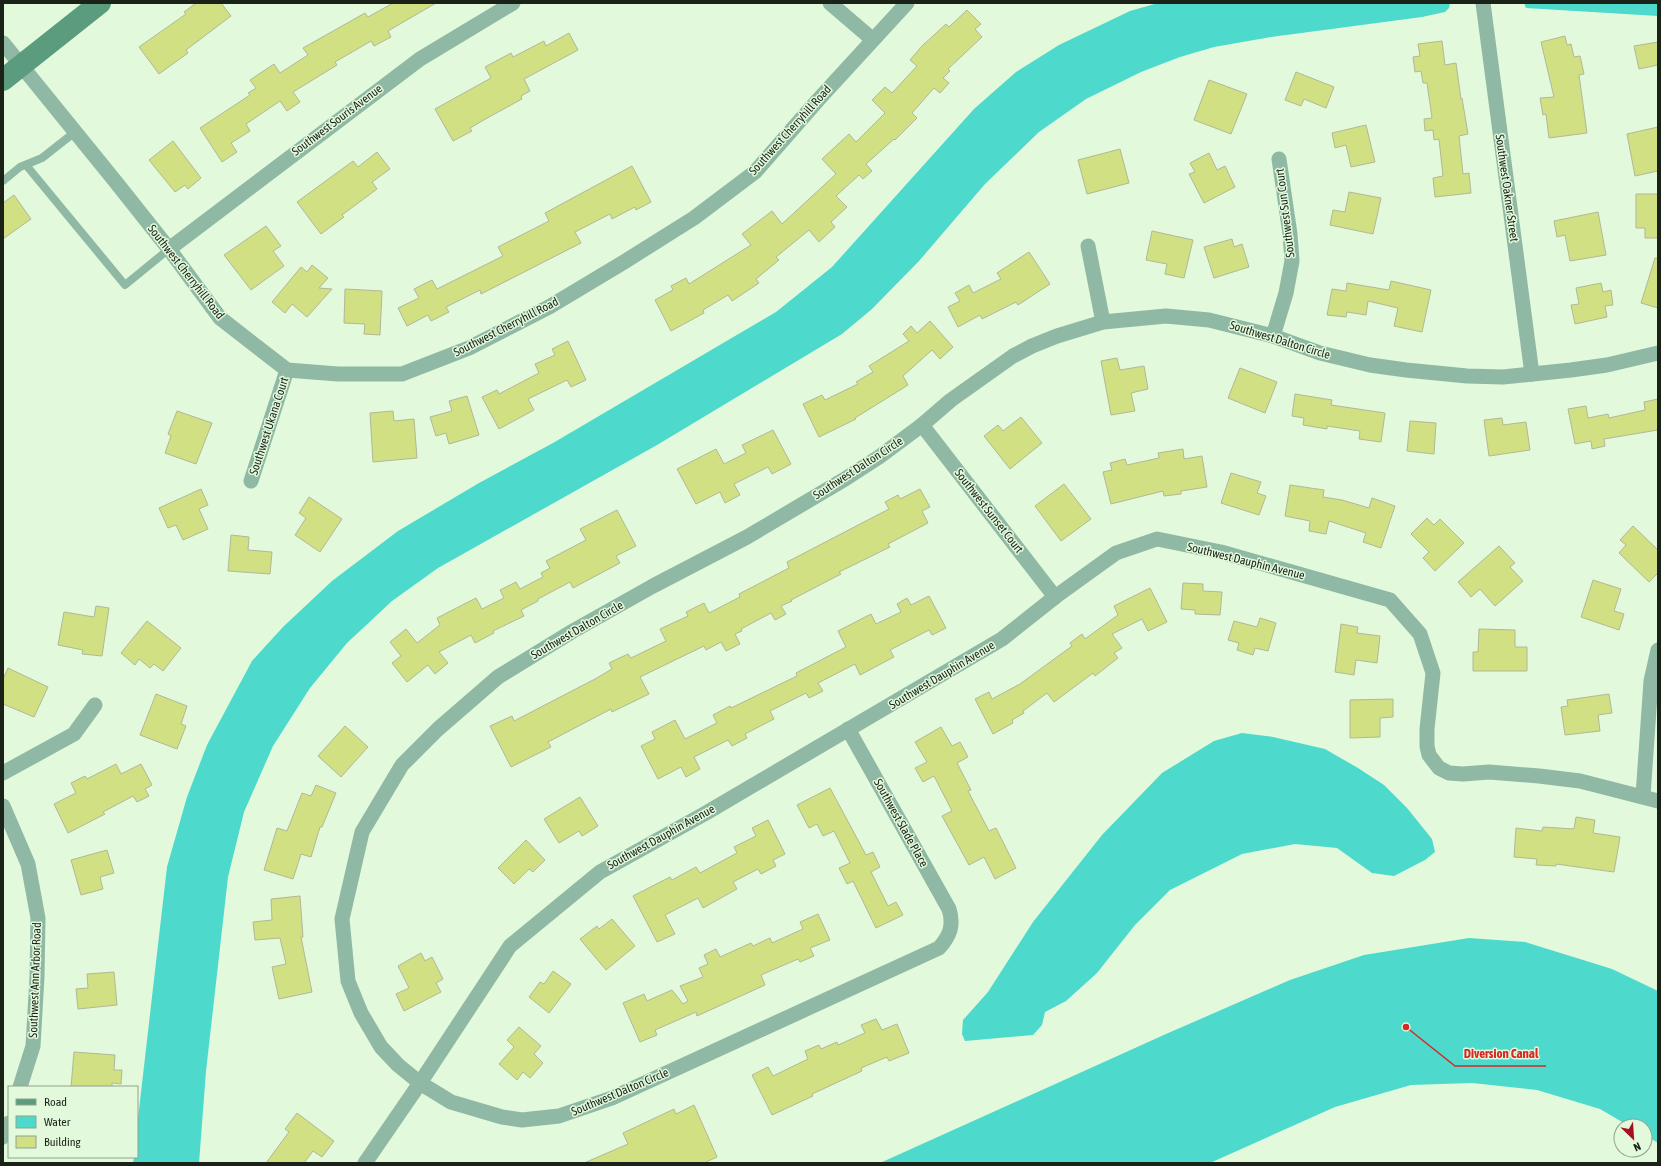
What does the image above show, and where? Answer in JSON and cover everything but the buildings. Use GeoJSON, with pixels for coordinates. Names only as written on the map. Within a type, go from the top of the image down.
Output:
{"type":"FeatureCollection","features":[{"type":"Feature","properties":{"kind":"street"},"geometry":{"type":"LineString","coordinates":[[3,80],[100,3]]}},
{"type":"Feature","properties":{"kind":"street","name":"Southwest Souris Avenue"},"geometry":{"type":"LineString","coordinates":[[169,249],[420,59],[514,3]]}},
{"type":"Feature","properties":{"kind":"street"},"geometry":{"type":"LineString","coordinates":[[830,3],[872,39]]}},
{"type":"Feature","properties":{"kind":"street","name":"Southwest Cherryhill Road"},"geometry":{"type":"LineString","coordinates":[[3,43],[169,249],[220,318],[287,370],[338,374],[402,374],[469,348],[549,307],[694,218],[755,172],[872,39],[907,3]]}},
{"type":"Feature","properties":{"kind":"street","name":"Southwest Oakner Street"},"geometry":{"type":"LineString","coordinates":[[1483,3],[1532,374]]}},
{"type":"Feature","properties":{"kind":"street","name":"Southwest Sun Court"},"geometry":{"type":"LineString","coordinates":[[1273,336],[1286,293],[1292,261],[1290,234],[1279,159]]}},
{"type":"Feature","properties":{"kind":"street"},"geometry":{"type":"LineString","coordinates":[[1088,246],[1103,322]]}},
{"type":"Feature","properties":{"kind":"street","name":"Southwest Dalton Circle"},"geometry":{"type":"LineString","coordinates":[[952,918],[952,928],[939,948],[612,1098],[579,1111],[559,1116],[522,1120],[502,1117],[451,1102],[420,1084],[398,1065],[381,1047],[354,1000],[348,981],[342,919],[362,832],[402,765],[438,729],[498,677],[586,624],[653,586],[747,537],[839,483],[879,457],[922,425],[951,400],[1013,356],[1032,346],[1057,336],[1103,322],[1166,316],[1189,317],[1229,324],[1273,336],[1320,353],[1370,365],[1467,376],[1503,377],[1571,370],[1607,365],[1658,353]]}},
{"type":"Feature","properties":{"kind":"street","name":"Southwest Ukana Court"},"geometry":{"type":"LineString","coordinates":[[251,481],[287,370]]}},
{"type":"Feature","properties":{"kind":"street","name":"Southwest Sunset Court"},"geometry":{"type":"LineString","coordinates":[[922,425],[1055,597]]}},
{"type":"Feature","properties":{"kind":"street","name":"Southwest Dauphin Avenue"},"geometry":{"type":"LineString","coordinates":[[365,1163],[420,1084],[510,946],[600,872],[706,813],[1002,639],[1055,597],[1116,553],[1157,539],[1221,552],[1390,600],[1420,634],[1433,673],[1427,729],[1427,746],[1434,763],[1439,768],[1449,773],[1463,774],[1489,772],[1580,781],[1643,796]]}},
{"type":"Feature","properties":{"kind":"street"},"geometry":{"type":"LineString","coordinates":[[1658,650],[1651,681],[1643,796],[1658,800]]}},
{"type":"Feature","properties":{"kind":"street"},"geometry":{"type":"LineString","coordinates":[[3,773],[74,734],[95,705]]}},
{"type":"Feature","properties":{"kind":"street","name":"Southwest Slade Place"},"geometry":{"type":"LineString","coordinates":[[848,729],[949,909],[952,918]]}},
{"type":"Feature","properties":{"kind":"street","name":"Southwest Ann Arbor Road"},"geometry":{"type":"LineString","coordinates":[[3,806],[28,864],[38,918],[37,977],[33,1046],[20,1086]]}},
{"type":"Feature","properties":{"kind":"street"},"geometry":{"type":"LineString","coordinates":[[3,1136],[8,1125]]}},
{"type":"Feature","properties":{"kind":"lane"},"geometry":{"type":"LineString","coordinates":[[3,181],[20,167],[42,158],[75,132]]}},
{"type":"Feature","properties":{"kind":"lane"},"geometry":{"type":"LineString","coordinates":[[26,165],[125,284],[169,249]]}},
{"type":"Feature","properties":{"kind":"water"},"geometry":{"type":"Polygon","coordinates":[[[1158,3],[1450,3],[1449,8],[1445,12],[1422,17],[1271,37],[1214,47],[1180,57],[1141,72],[1086,99],[1039,132],[985,184],[919,261],[872,309],[842,334],[657,445],[438,568],[392,601],[347,643],[310,688],[273,746],[244,812],[228,877],[206,1071],[199,1163],[133,1163],[134,1158],[138,1158],[138,1118],[167,867],[187,797],[207,745],[252,661],[283,627],[332,581],[398,531],[479,483],[553,443],[776,312],[832,267],[974,109],[1016,72],[1059,45],[1130,11],[1158,3]]]}},
{"type":"Feature","properties":{"kind":"water"},"geometry":{"type":"Polygon","coordinates":[[[1524,3],[1658,3],[1658,16],[1526,8],[1524,3]]]}},
{"type":"Feature","properties":{"kind":"water"},"geometry":{"type":"Polygon","coordinates":[[[1242,733],[1273,737],[1325,749],[1358,768],[1384,785],[1407,808],[1432,839],[1435,852],[1425,860],[1394,876],[1372,873],[1337,848],[1295,844],[1242,854],[1170,890],[1135,925],[1097,973],[1066,1001],[1045,1012],[1042,1025],[1033,1035],[965,1041],[962,1034],[963,1020],[988,992],[1033,922],[1102,835],[1162,773],[1214,741],[1242,733]]]}},
{"type":"Feature","properties":{"kind":"water"},"geometry":{"type":"Polygon","coordinates":[[[1469,938],[1525,942],[1612,969],[1658,991],[1658,1143],[1653,1140],[1653,1118],[1615,1118],[1600,1109],[1537,1090],[1472,1083],[1411,1085],[1335,1107],[1210,1163],[880,1163],[1166,1034],[1290,980],[1364,955],[1469,938]]]}},
{"type":"Feature","properties":{"kind":"place","name":"Diversion Canal"},"geometry":{"type":"Point","coordinates":[1406,1027]}}]}
